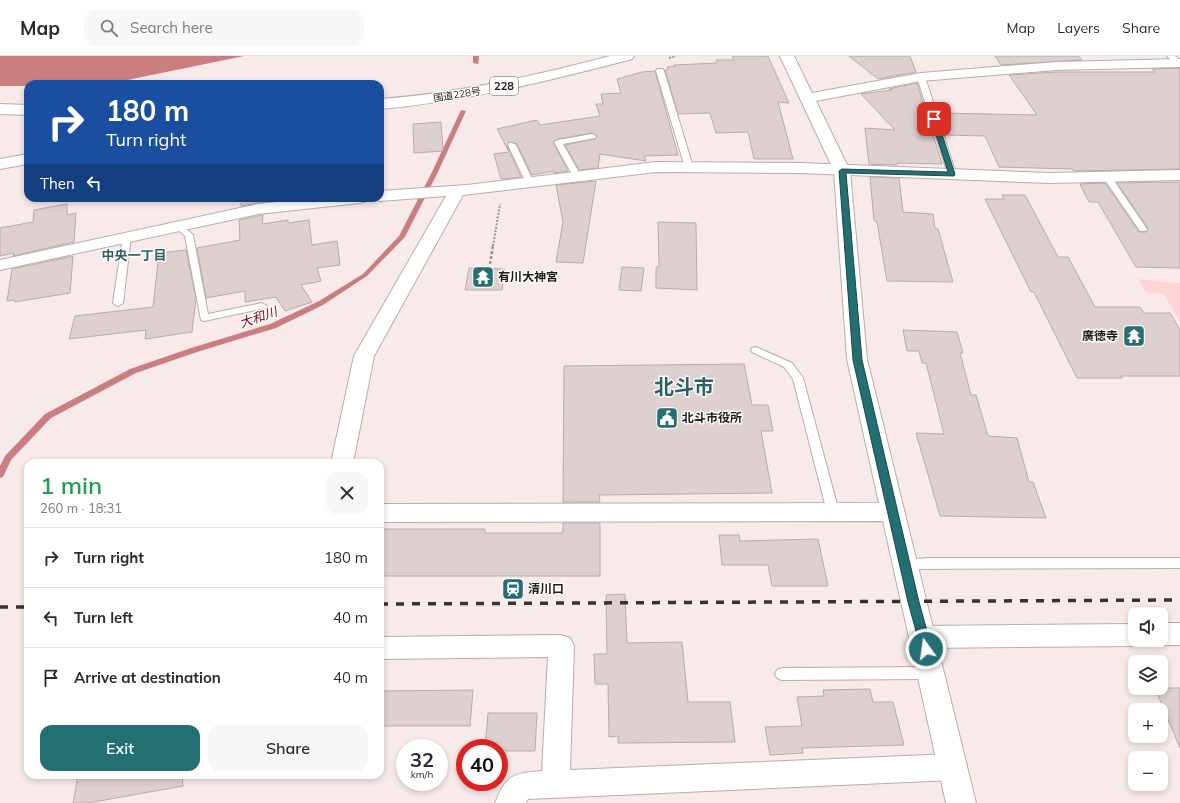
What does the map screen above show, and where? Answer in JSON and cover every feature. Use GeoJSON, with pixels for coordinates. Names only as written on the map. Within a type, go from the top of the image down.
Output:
{"type":"FeatureCollection","features":[{"type":"Feature","properties":{"kind":"main road","name":"国道228号"},"geometry":{"type":"LineString","coordinates":[[384,93],[496,76],[577,56]]}},
{"type":"Feature","properties":{"kind":"main road","name":"国道228号"},"geometry":{"type":"LineString","coordinates":[[384,104],[468,94],[536,79],[626,56]]}},
{"type":"Feature","properties":{"kind":"main road"},"geometry":{"type":"LineString","coordinates":[[787,56],[842,171],[857,360],[892,512],[932,673],[961,803]]}},
{"type":"Feature","properties":{"kind":"main road"},"geometry":{"type":"LineString","coordinates":[[807,98],[921,77],[1056,66],[1177,60]]}},
{"type":"Feature","properties":{"kind":"main road"},"geometry":{"type":"LineString","coordinates":[[0,96],[21,96]]}},
{"type":"Feature","properties":{"kind":"main road"},"geometry":{"type":"LineString","coordinates":[[0,109],[24,110]]}},
{"type":"Feature","properties":{"kind":"main road"},"geometry":{"type":"LineString","coordinates":[[384,513],[892,512]]}},
{"type":"Feature","properties":{"kind":"street"},"geometry":{"type":"LineString","coordinates":[[0,164],[24,159]]}},
{"type":"Feature","properties":{"kind":"street"},"geometry":{"type":"LineString","coordinates":[[384,196],[449,192],[577,176],[656,168],[689,167],[1049,178],[1180,175]]}},
{"type":"Feature","properties":{"kind":"street"},"geometry":{"type":"LineString","coordinates":[[343,459],[364,356],[449,192]]}},
{"type":"Feature","properties":{"kind":"street"},"geometry":{"type":"LineString","coordinates":[[0,265],[258,209],[323,202]]}},
{"type":"Feature","properties":{"kind":"street"},"geometry":{"type":"LineString","coordinates":[[1168,634],[1180,634]]}},
{"type":"Feature","properties":{"kind":"street"},"geometry":{"type":"LineString","coordinates":[[923,637],[1128,635]]}},
{"type":"Feature","properties":{"kind":"street"},"geometry":{"type":"LineString","coordinates":[[384,648],[561,646],[554,784]]}},
{"type":"Feature","properties":{"kind":"street"},"geometry":{"type":"LineString","coordinates":[[509,803],[521,786],[953,767]]}},
{"type":"Feature","properties":{"kind":"lane"},"geometry":{"type":"LineString","coordinates":[[660,71],[689,167]]}},
{"type":"Feature","properties":{"kind":"lane"},"geometry":{"type":"LineString","coordinates":[[921,77],[952,174]]}},
{"type":"Feature","properties":{"kind":"lane"},"geometry":{"type":"LineString","coordinates":[[577,176],[558,142],[592,136]]}},
{"type":"Feature","properties":{"kind":"lane"},"geometry":{"type":"LineString","coordinates":[[512,145],[530,183]]}},
{"type":"Feature","properties":{"kind":"lane"},"geometry":{"type":"LineString","coordinates":[[1107,177],[1143,229]]}},
{"type":"Feature","properties":{"kind":"lane"},"geometry":{"type":"LineString","coordinates":[[178,226],[189,235],[204,318],[262,306]]}},
{"type":"Feature","properties":{"kind":"lane"},"geometry":{"type":"LineString","coordinates":[[118,303],[127,237]]}},
{"type":"Feature","properties":{"kind":"lane"},"geometry":{"type":"LineString","coordinates":[[756,350],[788,365],[798,378],[833,512]]}},
{"type":"Feature","properties":{"kind":"lane"},"geometry":{"type":"LineString","coordinates":[[905,564],[1180,563]]}},
{"type":"Feature","properties":{"kind":"lane"},"geometry":{"type":"LineString","coordinates":[[782,674],[932,673]]}},
{"type":"Feature","properties":{"kind":"path"},"geometry":{"type":"LineString","coordinates":[[490,264],[503,186]]}},
{"type":"Feature","properties":{"kind":"shaded area"},"geometry":{"type":"Polygon","coordinates":[[[0,56],[244,56],[127,80],[24,80],[24,100],[0,105],[0,56]]]}},
{"type":"Feature","properties":{"kind":"shaded area"},"geometry":{"type":"Polygon","coordinates":[[[1138,279],[1180,283],[1180,322],[1164,294],[1147,293],[1138,279]]]}},
{"type":"Feature","properties":{"kind":"pier"},"geometry":{"type":"Polygon","coordinates":[[[0,86],[24,86],[24,103],[0,107],[0,86]]]}},
{"type":"Feature","properties":{"kind":"building"},"geometry":{"type":"Polygon","coordinates":[[[732,56],[768,56],[789,103],[778,102],[793,159],[754,159],[748,132],[716,133],[710,113],[678,114],[665,70],[668,70],[667,67],[675,66],[674,65],[717,63],[716,60],[734,60],[732,56]]]}},
{"type":"Feature","properties":{"kind":"building"},"geometry":{"type":"Polygon","coordinates":[[[849,56],[910,56],[916,72],[878,79],[849,56]]]}},
{"type":"Feature","properties":{"kind":"building"},"geometry":{"type":"Polygon","coordinates":[[[995,56],[1078,56],[1082,60],[1001,65],[995,56]]]}},
{"type":"Feature","properties":{"kind":"building"},"geometry":{"type":"Polygon","coordinates":[[[1180,68],[1180,169],[1074,171],[1072,169],[999,167],[985,136],[945,135],[938,113],[1037,115],[1009,75],[1056,72],[1155,72],[1152,69],[1180,68]]]}},
{"type":"Feature","properties":{"kind":"building"},"geometry":{"type":"Polygon","coordinates":[[[655,71],[678,155],[644,156],[646,161],[600,154],[598,168],[579,170],[565,145],[595,139],[597,136],[592,133],[558,139],[553,142],[568,171],[554,173],[554,171],[532,175],[517,144],[509,142],[507,146],[521,177],[501,179],[494,154],[509,152],[497,129],[537,120],[540,125],[600,116],[596,104],[603,104],[601,94],[621,93],[617,79],[642,72],[655,71]]]}},
{"type":"Feature","properties":{"kind":"building"},"geometry":{"type":"Polygon","coordinates":[[[917,83],[942,164],[869,164],[865,128],[895,130],[861,94],[892,90],[889,89],[917,83]]]}},
{"type":"Feature","properties":{"kind":"building"},"geometry":{"type":"Polygon","coordinates":[[[441,122],[443,151],[414,153],[413,124],[441,122]]]}},
{"type":"Feature","properties":{"kind":"building"},"geometry":{"type":"Polygon","coordinates":[[[870,177],[899,178],[903,212],[933,214],[935,228],[938,229],[953,282],[887,281],[877,222],[874,221],[870,177]]]}},
{"type":"Feature","properties":{"kind":"building"},"geometry":{"type":"Polygon","coordinates":[[[596,181],[583,263],[556,262],[563,222],[556,185],[596,181]]]}},
{"type":"Feature","properties":{"kind":"building"},"geometry":{"type":"Polygon","coordinates":[[[1180,182],[1180,268],[1136,267],[1098,202],[1089,202],[1080,184],[1105,183],[1139,232],[1146,232],[1148,228],[1117,183],[1180,182]]]}},
{"type":"Feature","properties":{"kind":"building"},"geometry":{"type":"Polygon","coordinates":[[[1002,195],[1025,195],[1058,257],[1068,257],[1095,307],[1140,307],[1144,313],[1170,313],[1180,330],[1180,376],[1077,378],[1034,292],[1031,292],[985,199],[1004,199],[1002,195]]]}},
{"type":"Feature","properties":{"kind":"building"},"geometry":{"type":"Polygon","coordinates":[[[241,202],[264,202],[241,206],[241,202]]]}},
{"type":"Feature","properties":{"kind":"building"},"geometry":{"type":"Polygon","coordinates":[[[67,204],[67,215],[76,213],[74,242],[13,256],[14,253],[0,256],[0,228],[33,222],[34,210],[67,204]]]}},
{"type":"Feature","properties":{"kind":"building"},"geometry":{"type":"Polygon","coordinates":[[[263,215],[262,224],[288,220],[288,223],[309,220],[312,245],[337,241],[340,265],[317,268],[321,281],[301,285],[312,302],[285,311],[276,297],[245,302],[245,291],[206,298],[197,248],[240,240],[239,220],[263,215]]]}},
{"type":"Feature","properties":{"kind":"building"},"geometry":{"type":"Polygon","coordinates":[[[658,222],[696,223],[697,290],[656,288],[656,267],[659,267],[658,222]]]}},
{"type":"Feature","properties":{"kind":"building"},"geometry":{"type":"Polygon","coordinates":[[[186,250],[196,299],[192,332],[145,339],[146,330],[69,339],[75,316],[153,307],[159,253],[186,250]]]}},
{"type":"Feature","properties":{"kind":"building"},"geometry":{"type":"Polygon","coordinates":[[[73,256],[70,293],[15,302],[15,300],[7,301],[12,269],[73,256]]]}},
{"type":"Feature","properties":{"kind":"building"},"geometry":{"type":"Polygon","coordinates":[[[622,267],[644,268],[641,291],[619,290],[622,267]]]}},
{"type":"Feature","properties":{"kind":"building"},"geometry":{"type":"Polygon","coordinates":[[[469,268],[505,269],[502,290],[465,290],[469,268]]]}},
{"type":"Feature","properties":{"kind":"building"},"geometry":{"type":"Polygon","coordinates":[[[903,330],[957,332],[963,353],[960,353],[971,395],[976,395],[988,436],[1017,438],[1029,482],[1033,482],[1046,518],[940,516],[916,433],[944,434],[926,363],[922,363],[919,351],[907,351],[903,330]]]}},
{"type":"Feature","properties":{"kind":"building","name":"北斗市役所"},"geometry":{"type":"Polygon","coordinates":[[[744,364],[752,405],[768,405],[773,431],[761,431],[772,493],[599,495],[600,502],[563,502],[564,366],[744,364]]]}},
{"type":"Feature","properties":{"kind":"building"},"geometry":{"type":"Polygon","coordinates":[[[563,523],[600,523],[600,576],[384,576],[384,529],[485,529],[485,533],[563,533],[563,523]]]}},
{"type":"Feature","properties":{"kind":"building"},"geometry":{"type":"Polygon","coordinates":[[[719,535],[739,535],[740,541],[818,539],[828,586],[772,586],[768,565],[722,565],[719,535]]]}},
{"type":"Feature","properties":{"kind":"building"},"geometry":{"type":"Polygon","coordinates":[[[625,594],[627,643],[682,642],[688,702],[730,702],[735,742],[618,743],[618,736],[609,737],[608,684],[595,684],[594,654],[607,654],[606,595],[625,594]]]}},
{"type":"Feature","properties":{"kind":"building"},"geometry":{"type":"Polygon","coordinates":[[[1168,688],[1180,688],[1180,748],[1168,719],[1168,703],[1161,703],[1158,695],[1168,695],[1168,688]]]}},
{"type":"Feature","properties":{"kind":"building"},"geometry":{"type":"Polygon","coordinates":[[[870,689],[873,702],[893,702],[904,745],[802,748],[803,753],[770,755],[765,727],[802,726],[797,697],[824,696],[823,690],[870,689]]]}},
{"type":"Feature","properties":{"kind":"building"},"geometry":{"type":"Polygon","coordinates":[[[473,690],[470,726],[384,726],[384,691],[473,690]]]}},
{"type":"Feature","properties":{"kind":"building"},"geometry":{"type":"Polygon","coordinates":[[[488,713],[537,713],[535,751],[508,751],[508,739],[486,739],[488,713]]]}},
{"type":"Feature","properties":{"kind":"building"},"geometry":{"type":"Polygon","coordinates":[[[77,779],[182,779],[183,786],[88,803],[73,803],[77,779]]]}},
{"type":"Feature","properties":{"kind":"waterway","name":"大和川"},"geometry":{"type":"LineString","coordinates":[[476,56],[476,63]]}},
{"type":"Feature","properties":{"kind":"waterway","name":"大和川"},"geometry":{"type":"LineString","coordinates":[[0,475],[8,458],[48,416],[133,371],[194,350],[273,326],[321,303],[365,275],[402,237],[435,172],[463,111]]}},
{"type":"Feature","properties":{"kind":"railway"},"geometry":{"type":"LineString","coordinates":[[384,604],[1180,600]]}},
{"type":"Feature","properties":{"kind":"railway"},"geometry":{"type":"LineString","coordinates":[[0,607],[24,607]]}},
{"type":"Feature","properties":{"kind":"place","name":"有川大神宮"},"geometry":{"type":"Point","coordinates":[483,277]}},
{"type":"Feature","properties":{"kind":"place","name":"廣徳寺"},"geometry":{"type":"Point","coordinates":[1134,336]}},
{"type":"Feature","properties":{"kind":"place","name":"北斗市役所"},"geometry":{"type":"Point","coordinates":[667,418]}},
{"type":"Feature","properties":{"kind":"place","name":"清川口"},"geometry":{"type":"Point","coordinates":[513,589]}},
{"type":"Feature","properties":{"kind":"district","name":"中央一丁目"},"geometry":{"type":"Point","coordinates":[134,255]}},
{"type":"Feature","properties":{"kind":"district","name":"北斗市"},"geometry":{"type":"Point","coordinates":[684,387]}},
{"type":"Feature","properties":{"kind":"route"},"geometry":{"type":"LineString","coordinates":[[926,649],[913,602],[857,360],[842,171],[952,174],[934,119]]}}]}
